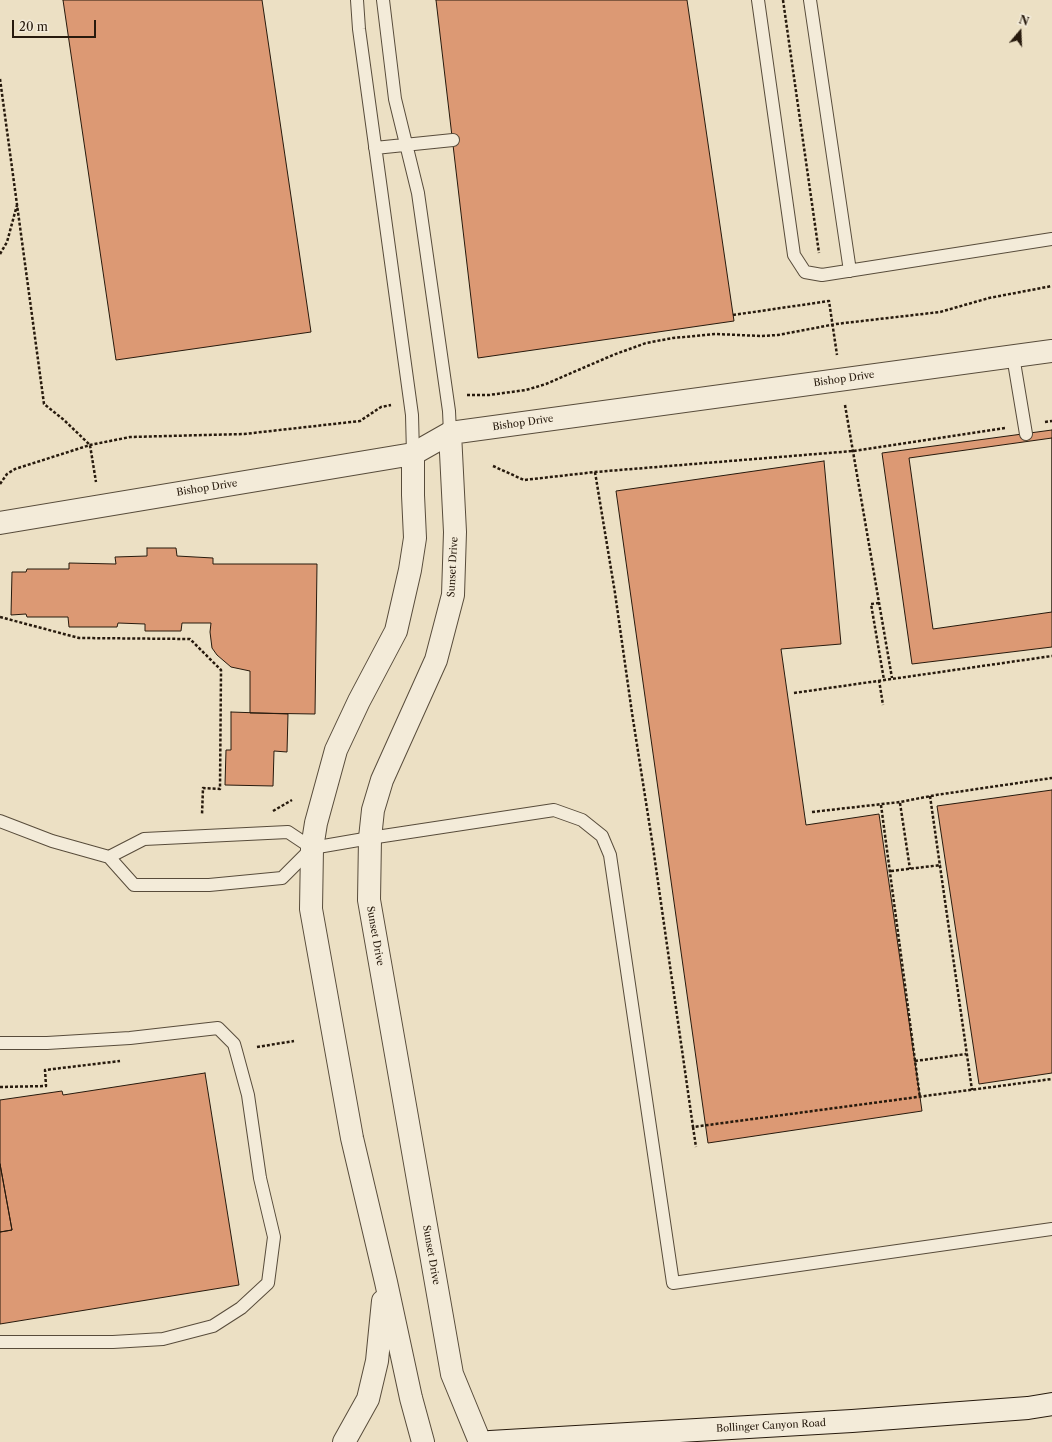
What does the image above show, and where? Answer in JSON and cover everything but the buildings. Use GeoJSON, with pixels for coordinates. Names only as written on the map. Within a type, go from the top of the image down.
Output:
{"type":"FeatureCollection","features":[{"type":"Feature","properties":{"kind":"street","name":"Bishop Drive"},"geometry":{"type":"LineString","coordinates":[[0,523],[413,454],[450,433],[1052,351]]}},
{"type":"Feature","properties":{"kind":"street","name":"Sunset Drive"},"geometry":{"type":"LineString","coordinates":[[450,433],[455,532],[453,594],[436,660],[382,780],[373,810],[370,838],[369,900],[452,1374],[480,1442]]}},
{"type":"Feature","properties":{"kind":"street"},"geometry":{"type":"LineString","coordinates":[[413,454],[412,496],[415,538],[410,570],[396,631],[359,701],[336,750],[316,823],[312,848],[311,909],[352,1138],[386,1282],[411,1398],[423,1442]]}},
{"type":"Feature","properties":{"kind":"street"},"geometry":{"type":"LineString","coordinates":[[344,1442],[368,1399],[377,1361],[386,1282]]}},
{"type":"Feature","properties":{"kind":"street","name":"Bollinger Canyon Road"},"geometry":{"type":"LineString","coordinates":[[490,1442],[852,1421],[1028,1408],[1052,1404]]}},
{"type":"Feature","properties":{"kind":"lane"},"geometry":{"type":"LineString","coordinates":[[357,0],[359,29],[412,415],[413,454]]}},
{"type":"Feature","properties":{"kind":"lane"},"geometry":{"type":"LineString","coordinates":[[383,0],[395,99],[418,193],[447,395],[450,433]]}},
{"type":"Feature","properties":{"kind":"lane"},"geometry":{"type":"LineString","coordinates":[[758,0],[794,256],[804,272],[822,275],[1052,240]]}},
{"type":"Feature","properties":{"kind":"lane"},"geometry":{"type":"LineString","coordinates":[[810,0],[850,271]]}},
{"type":"Feature","properties":{"kind":"lane"},"geometry":{"type":"LineString","coordinates":[[375,148],[453,140]]}},
{"type":"Feature","properties":{"kind":"lane"},"geometry":{"type":"LineString","coordinates":[[1013,356],[1026,430]]}},
{"type":"Feature","properties":{"kind":"lane"},"geometry":{"type":"LineString","coordinates":[[0,821],[52,841],[109,857],[134,885],[209,885],[282,878],[312,848],[554,810],[582,820],[602,836],[610,855],[673,1283],[1052,1229]]}},
{"type":"Feature","properties":{"kind":"lane"},"geometry":{"type":"LineString","coordinates":[[109,857],[144,838],[288,832],[312,848]]}},
{"type":"Feature","properties":{"kind":"lane"},"geometry":{"type":"LineString","coordinates":[[0,1043],[47,1043],[130,1038],[218,1028],[235,1047],[248,1095],[260,1178],[274,1237],[268,1283],[241,1308],[213,1326],[163,1339],[113,1342],[0,1342]]}},
{"type":"Feature","properties":{"kind":"path"},"geometry":{"type":"LineString","coordinates":[[783,0],[822,275]]}},
{"type":"Feature","properties":{"kind":"path"},"geometry":{"type":"LineString","coordinates":[[0,79],[44,404],[64,420],[90,445],[99,506]]}},
{"type":"Feature","properties":{"kind":"path"},"geometry":{"type":"LineString","coordinates":[[0,254],[7,242],[17,203]]}},
{"type":"Feature","properties":{"kind":"path"},"geometry":{"type":"LineString","coordinates":[[447,395],[488,394],[526,390],[546,384],[646,343],[673,338],[716,334],[761,336],[778,335],[832,325],[940,312],[989,298],[1052,286]]}},
{"type":"Feature","properties":{"kind":"path"},"geometry":{"type":"LineString","coordinates":[[733,315],[829,301],[892,678]]}},
{"type":"Feature","properties":{"kind":"path"},"geometry":{"type":"LineString","coordinates":[[0,484],[7,474],[15,469],[90,445],[130,437],[244,434],[360,421],[381,407],[410,402]]}},
{"type":"Feature","properties":{"kind":"path"},"geometry":{"type":"LineString","coordinates":[[493,466],[524,480],[595,472],[853,451],[1026,430],[1052,421]]}},
{"type":"Feature","properties":{"kind":"path"},"geometry":{"type":"LineString","coordinates":[[595,472],[615,593],[696,1147]]}},
{"type":"Feature","properties":{"kind":"path"},"geometry":{"type":"LineString","coordinates":[[880,603],[871,604],[884,680]]}},
{"type":"Feature","properties":{"kind":"path"},"geometry":{"type":"LineString","coordinates":[[0,617],[79,638],[190,639],[221,670],[220,789],[203,788],[202,815],[210,815]]}},
{"type":"Feature","properties":{"kind":"path"},"geometry":{"type":"LineString","coordinates":[[794,693],[1052,656]]}},
{"type":"Feature","properties":{"kind":"path"},"geometry":{"type":"LineString","coordinates":[[879,680],[883,705]]}},
{"type":"Feature","properties":{"kind":"path"},"geometry":{"type":"LineString","coordinates":[[812,812],[881,805],[930,796],[1052,778]]}},
{"type":"Feature","properties":{"kind":"path"},"geometry":{"type":"LineString","coordinates":[[930,796],[972,1090]]}},
{"type":"Feature","properties":{"kind":"path"},"geometry":{"type":"LineString","coordinates":[[265,811],[273,811],[292,800]]}},
{"type":"Feature","properties":{"kind":"path"},"geometry":{"type":"LineString","coordinates":[[900,802],[910,869]]}},
{"type":"Feature","properties":{"kind":"path"},"geometry":{"type":"LineString","coordinates":[[881,805],[920,1098]]}},
{"type":"Feature","properties":{"kind":"path"},"geometry":{"type":"LineString","coordinates":[[891,872],[941,866]]}},
{"type":"Feature","properties":{"kind":"path"},"geometry":{"type":"LineString","coordinates":[[235,1047],[294,1041]]}},
{"type":"Feature","properties":{"kind":"path"},"geometry":{"type":"LineString","coordinates":[[915,1061],[966,1054]]}},
{"type":"Feature","properties":{"kind":"path"},"geometry":{"type":"LineString","coordinates":[[0,1087],[46,1086],[45,1070],[122,1061]]}},
{"type":"Feature","properties":{"kind":"path"},"geometry":{"type":"LineString","coordinates":[[693,1127],[920,1098],[1052,1079]]}}]}
